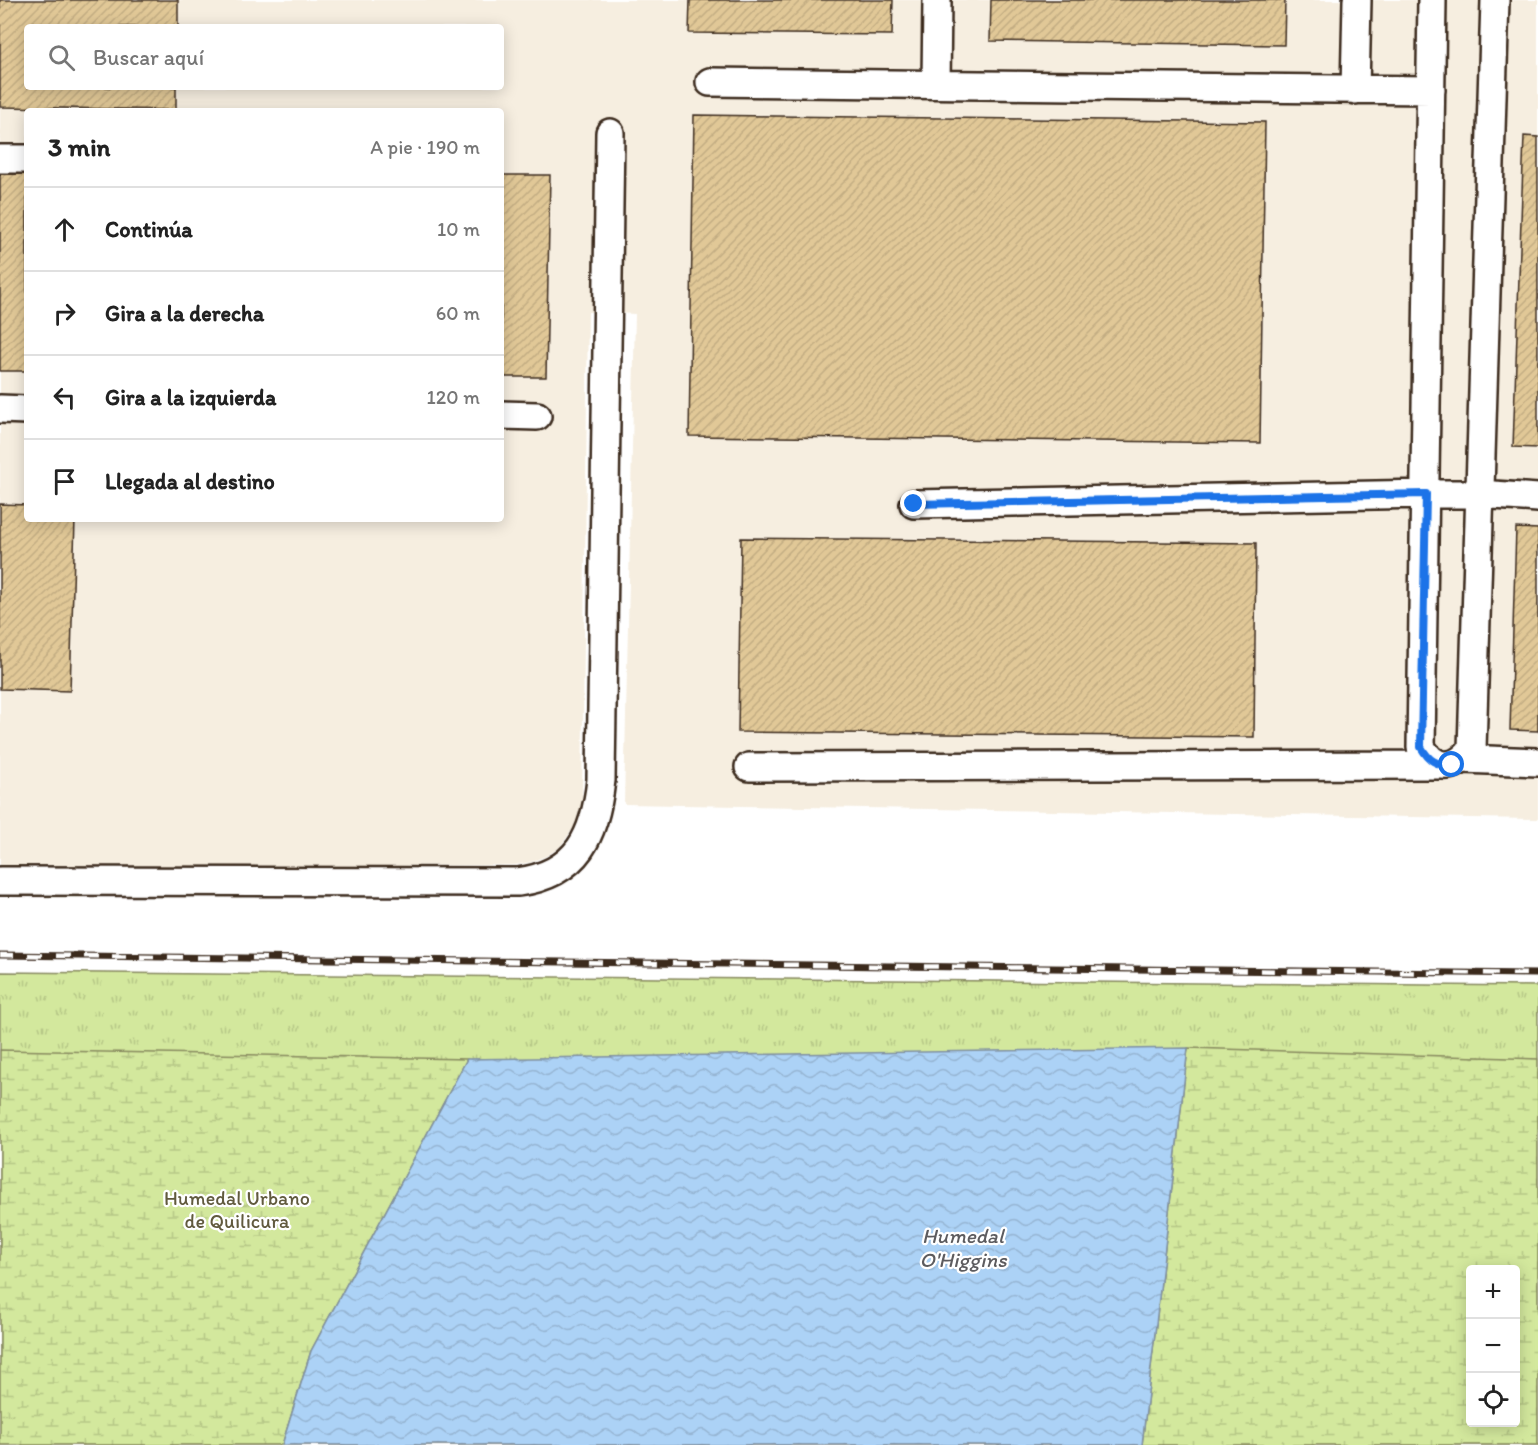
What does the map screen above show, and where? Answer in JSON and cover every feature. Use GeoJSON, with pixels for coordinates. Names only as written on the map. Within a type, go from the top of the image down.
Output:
{"type":"FeatureCollection","features":[{"type":"Feature","properties":{"kind":"street"},"geometry":{"type":"LineString","coordinates":[[936,84],[937,0]]}},
{"type":"Feature","properties":{"kind":"street"},"geometry":{"type":"LineString","coordinates":[[1355,90],[1357,0]]}},
{"type":"Feature","properties":{"kind":"street"},"geometry":{"type":"LineString","coordinates":[[1432,0],[1421,747],[1427,757],[1451,762],[1472,748],[1495,0]]}},
{"type":"Feature","properties":{"kind":"street"},"geometry":{"type":"LineString","coordinates":[[710,82],[1431,90]]}},
{"type":"Feature","properties":{"kind":"street"},"geometry":{"type":"LineString","coordinates":[[0,881],[518,882],[536,880],[552,874],[576,854],[592,822],[601,780],[610,133]]}},
{"type":"Feature","properties":{"kind":"street"},"geometry":{"type":"LineString","coordinates":[[0,159],[24,159]]}},
{"type":"Feature","properties":{"kind":"street"},"geometry":{"type":"LineString","coordinates":[[0,409],[24,410]]}},
{"type":"Feature","properties":{"kind":"street"},"geometry":{"type":"LineString","coordinates":[[504,415],[537,416]]}},
{"type":"Feature","properties":{"kind":"street"},"geometry":{"type":"LineString","coordinates":[[914,504],[1426,494],[1479,494],[1538,498]]}},
{"type":"Feature","properties":{"kind":"street"},"geometry":{"type":"LineString","coordinates":[[749,767],[1538,762]]}},
{"type":"Feature","properties":{"kind":"shaded area"},"geometry":{"type":"Polygon","coordinates":[[[0,0],[1538,0],[1538,819],[624,804],[635,314],[588,312],[582,801],[575,826],[559,848],[531,862],[515,865],[0,869],[0,0]]]}},
{"type":"Feature","properties":{"kind":"green space","name":"Humedal Urbano de Quilicura"},"geometry":{"type":"Polygon","coordinates":[[[0,972],[1538,986],[1538,1445],[0,1445],[0,972]]]}},
{"type":"Feature","properties":{"kind":"green space"},"geometry":{"type":"Polygon","coordinates":[[[1188,1048],[1538,1059],[1538,1445],[1142,1445],[1188,1048]]]}},
{"type":"Feature","properties":{"kind":"green space"},"geometry":{"type":"Polygon","coordinates":[[[0,1050],[467,1059],[311,1351],[282,1445],[0,1445],[0,1050]]]}},
{"type":"Feature","properties":{"kind":"water","name":"Humedal O'Higgins"},"geometry":{"type":"Polygon","coordinates":[[[1188,1048],[1142,1445],[282,1445],[311,1351],[467,1059],[1188,1048]]]}},
{"type":"Feature","properties":{"kind":"building"},"geometry":{"type":"Polygon","coordinates":[[[0,0],[178,0],[178,24],[24,24],[24,90],[176,90],[176,108],[0,107],[0,0]]]}},
{"type":"Feature","properties":{"kind":"building"},"geometry":{"type":"Polygon","coordinates":[[[690,0],[893,0],[892,35],[689,33],[690,0]]]}},
{"type":"Feature","properties":{"kind":"building"},"geometry":{"type":"Polygon","coordinates":[[[991,0],[1285,0],[1284,45],[990,41],[991,0]]]}},
{"type":"Feature","properties":{"kind":"building"},"geometry":{"type":"Polygon","coordinates":[[[694,115],[1265,122],[1260,443],[689,436],[694,115]]]}},
{"type":"Feature","properties":{"kind":"building"},"geometry":{"type":"Polygon","coordinates":[[[1524,136],[1538,137],[1538,448],[1513,447],[1524,136]]]}},
{"type":"Feature","properties":{"kind":"building"},"geometry":{"type":"Polygon","coordinates":[[[0,168],[24,169],[24,371],[0,371],[0,168]]]}},
{"type":"Feature","properties":{"kind":"building"},"geometry":{"type":"Polygon","coordinates":[[[504,175],[550,175],[546,377],[504,377],[504,175]]]}},
{"type":"Feature","properties":{"kind":"building"},"geometry":{"type":"Polygon","coordinates":[[[0,504],[24,505],[24,522],[75,522],[70,691],[0,689],[0,504]]]}},
{"type":"Feature","properties":{"kind":"building"},"geometry":{"type":"Polygon","coordinates":[[[1516,528],[1538,529],[1538,731],[1510,730],[1516,528]]]}},
{"type":"Feature","properties":{"kind":"building"},"geometry":{"type":"Polygon","coordinates":[[[741,538],[1256,543],[1254,737],[738,732],[741,538]]]}},
{"type":"Feature","properties":{"kind":"railway"},"geometry":{"type":"LineString","coordinates":[[0,955],[1538,974]]}},
{"type":"Feature","properties":{"kind":"route"},"geometry":{"type":"LineString","coordinates":[[914,504],[1426,494],[1421,747],[1427,757],[1438,765],[1452,765]]}}]}
